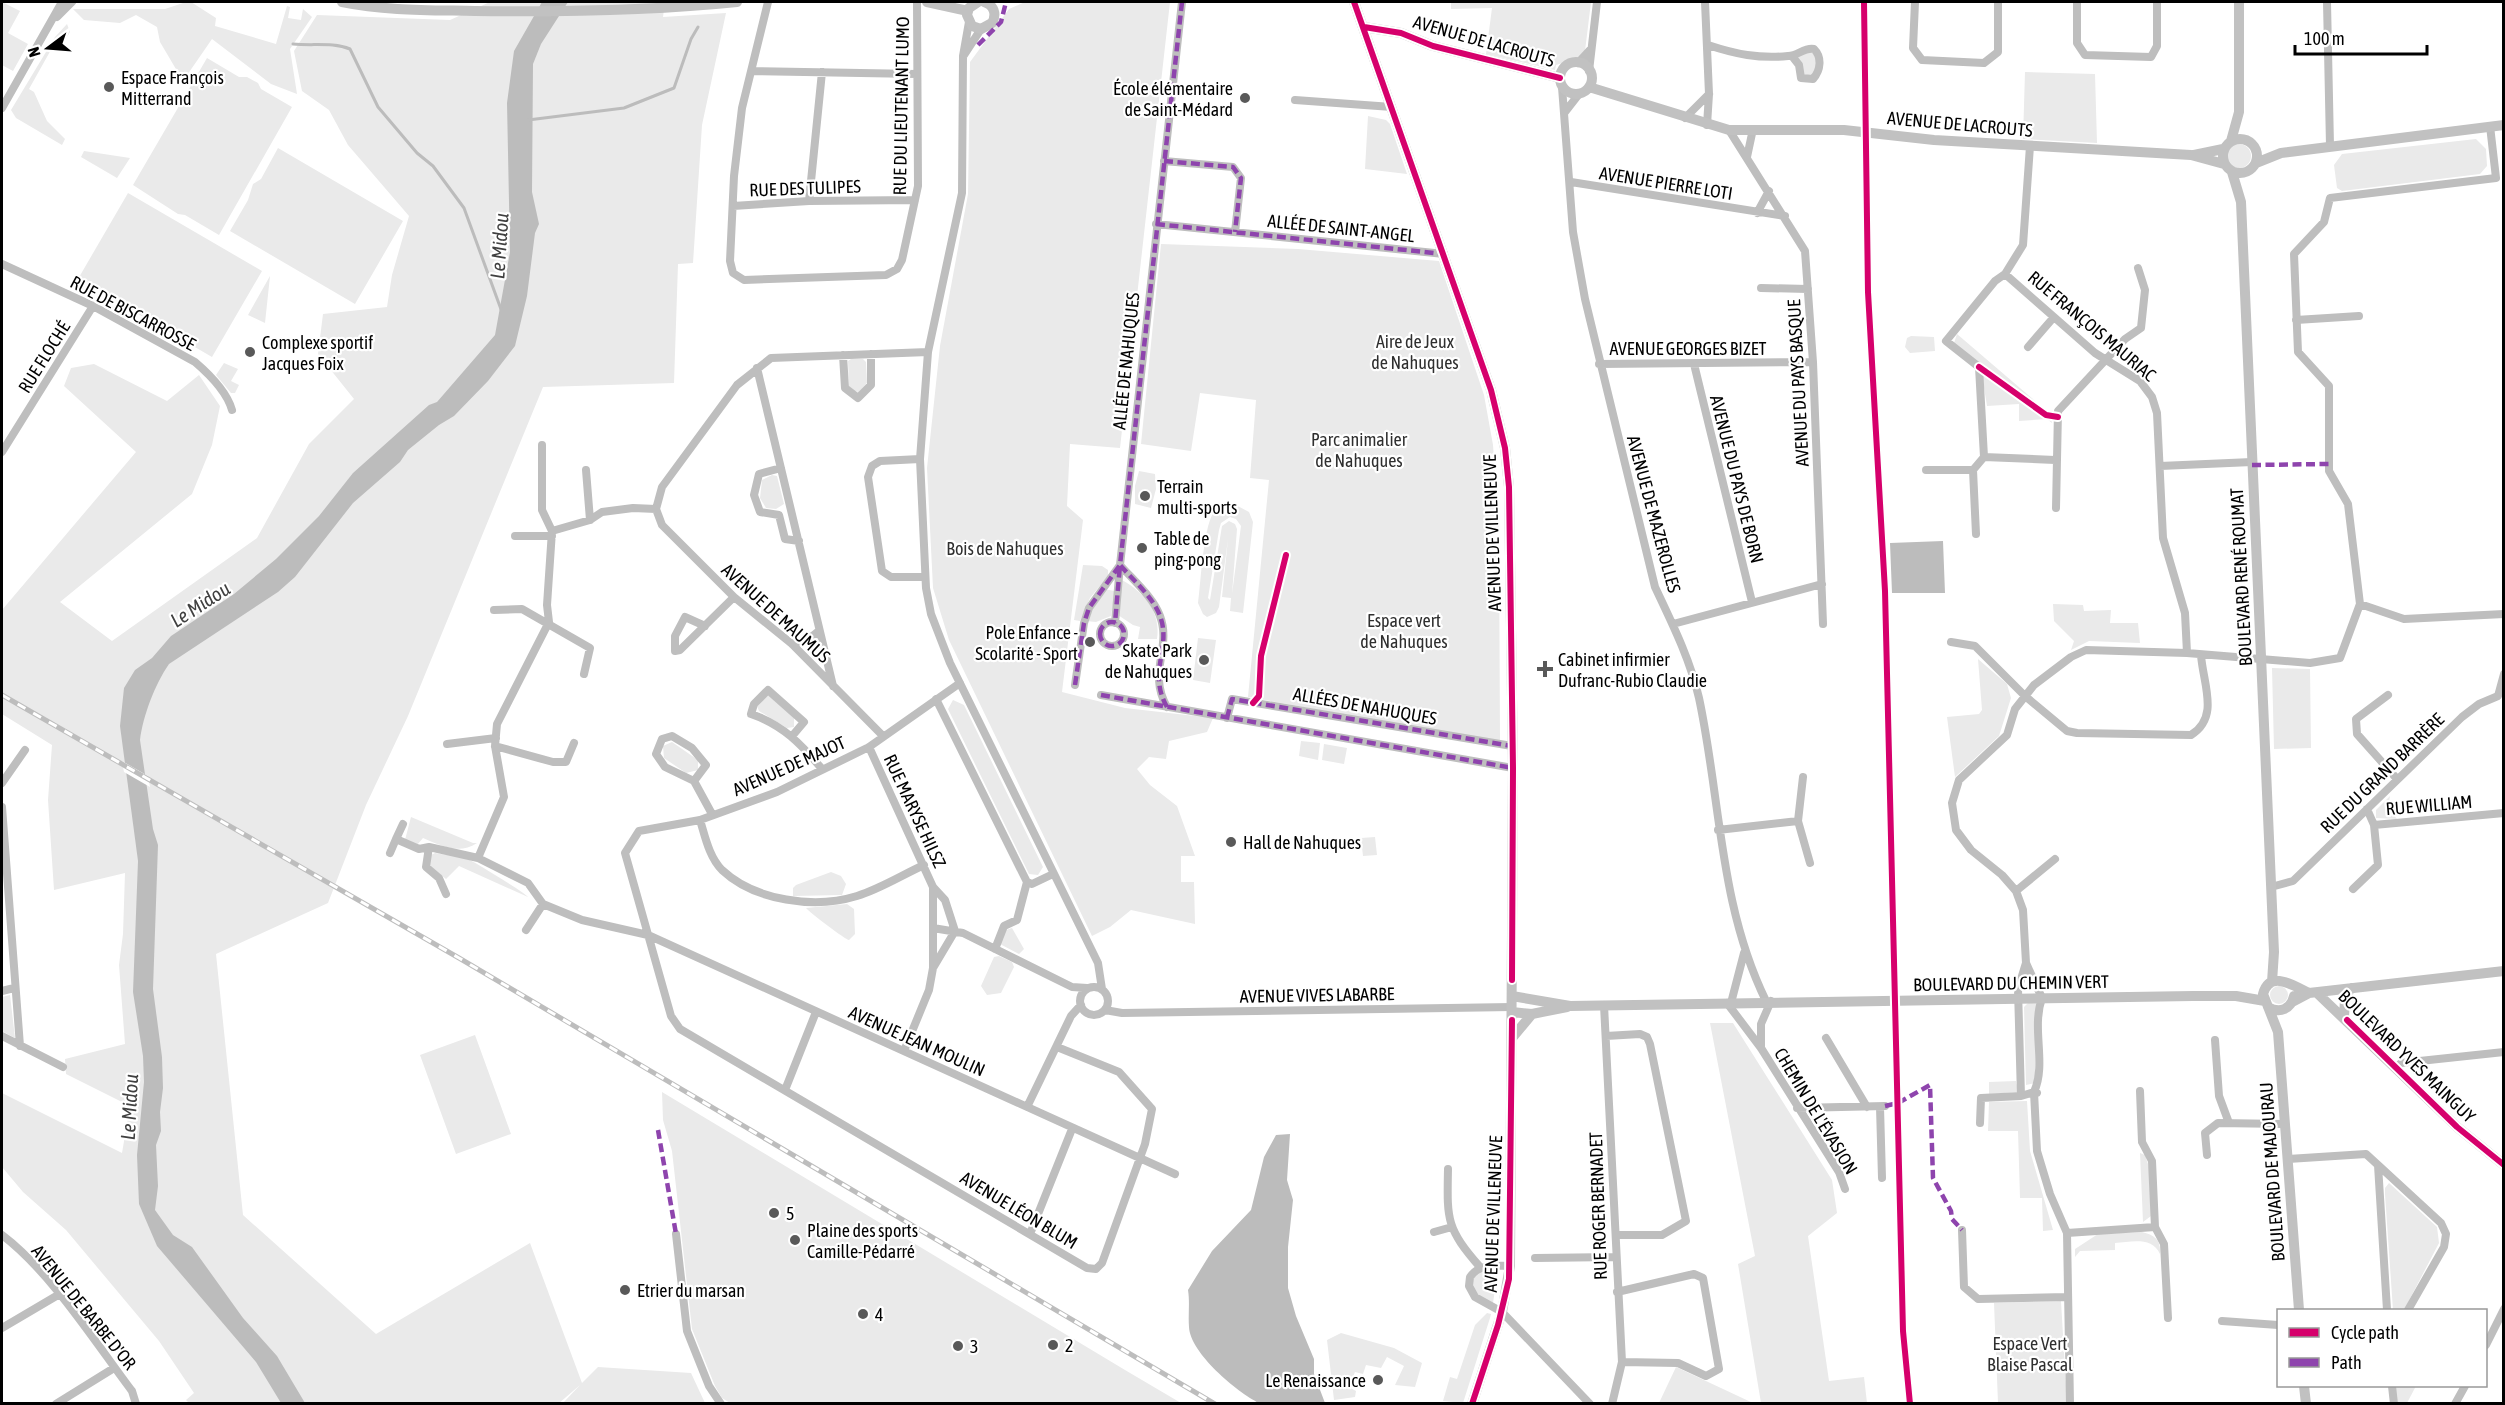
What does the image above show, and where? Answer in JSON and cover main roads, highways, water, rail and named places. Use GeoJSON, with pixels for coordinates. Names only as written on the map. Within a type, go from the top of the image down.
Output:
{"type":"FeatureCollection","features":[{"type":"Feature","properties":{"kind":"waterway"},"geometry":{"type":"LineString","coordinates":[[528,120],[624,108],[674,88],[691,39],[698,27]]}},
{"type":"Feature","properties":{"kind":"waterway","name":"Le Midou"},"geometry":{"type":"LineString","coordinates":[[293,44],[330,45],[350,49],[378,107],[417,153],[433,166],[464,208],[502,312]]}},
{"type":"Feature","properties":{"kind":"railway"},"geometry":{"type":"LineString","coordinates":[[2,695],[459,958],[1215,1404]]}},
{"type":"Feature","properties":{"kind":"place","name":"Espace François Mitterrand"},"geometry":{"type":"Point","coordinates":[109,87]}},
{"type":"Feature","properties":{"kind":"place","name":"École élémentaire de Saint-Médard"},"geometry":{"type":"Point","coordinates":[1245,98]}},
{"type":"Feature","properties":{"kind":"place","name":"Complexe sportif Jacques Foix"},"geometry":{"type":"Point","coordinates":[250,352]}},
{"type":"Feature","properties":{"kind":"place","name":"Terrain multi-sports"},"geometry":{"type":"Point","coordinates":[1145,496]}},
{"type":"Feature","properties":{"kind":"place","name":"Table de ping-pong"},"geometry":{"type":"Point","coordinates":[1142,548]}},
{"type":"Feature","properties":{"kind":"place","name":"Pole Enfance - Scolarité - Sport"},"geometry":{"type":"Point","coordinates":[1090,642]}},
{"type":"Feature","properties":{"kind":"place","name":"Skate Park de Nahuques"},"geometry":{"type":"Point","coordinates":[1204,660]}},
{"type":"Feature","properties":{"kind":"place","name":"Cabinet infirmier Dufranc-Rubio Claudie"},"geometry":{"type":"Point","coordinates":[1545,669]}},
{"type":"Feature","properties":{"kind":"place","name":"Hall de Nahuques"},"geometry":{"type":"Point","coordinates":[1231,842]}},
{"type":"Feature","properties":{"kind":"place","name":"5"},"geometry":{"type":"Point","coordinates":[774,1213]}},
{"type":"Feature","properties":{"kind":"place","name":"Plaine des sports Camille-Pédarré"},"geometry":{"type":"Point","coordinates":[795,1240]}},
{"type":"Feature","properties":{"kind":"place","name":"Etrier du marsan"},"geometry":{"type":"Point","coordinates":[625,1290]}},
{"type":"Feature","properties":{"kind":"place","name":"4"},"geometry":{"type":"Point","coordinates":[863,1314]}},
{"type":"Feature","properties":{"kind":"place","name":"2"},"geometry":{"type":"Point","coordinates":[1053,1345]}},
{"type":"Feature","properties":{"kind":"place","name":"3"},"geometry":{"type":"Point","coordinates":[958,1346]}},
{"type":"Feature","properties":{"kind":"place","name":"Le Renaissance"},"geometry":{"type":"Point","coordinates":[1378,1380]}},
{"type":"Feature","properties":{"kind":"park label","name":"Aire de Jeux de Nahuques"},"geometry":{"type":"Point","coordinates":[1415,351]}},
{"type":"Feature","properties":{"kind":"park label","name":"Parc animalier de Nahuques"},"geometry":{"type":"Point","coordinates":[1359,449]}},
{"type":"Feature","properties":{"kind":"park label","name":"Bois de Nahuques"},"geometry":{"type":"Point","coordinates":[1005,548]}},
{"type":"Feature","properties":{"kind":"park label","name":"Espace vert de Nahuques"},"geometry":{"type":"Point","coordinates":[1404,630]}},
{"type":"Feature","properties":{"kind":"park label","name":"Espace Vert Blaise Pascal"},"geometry":{"type":"Point","coordinates":[2030,1353]}}]}
